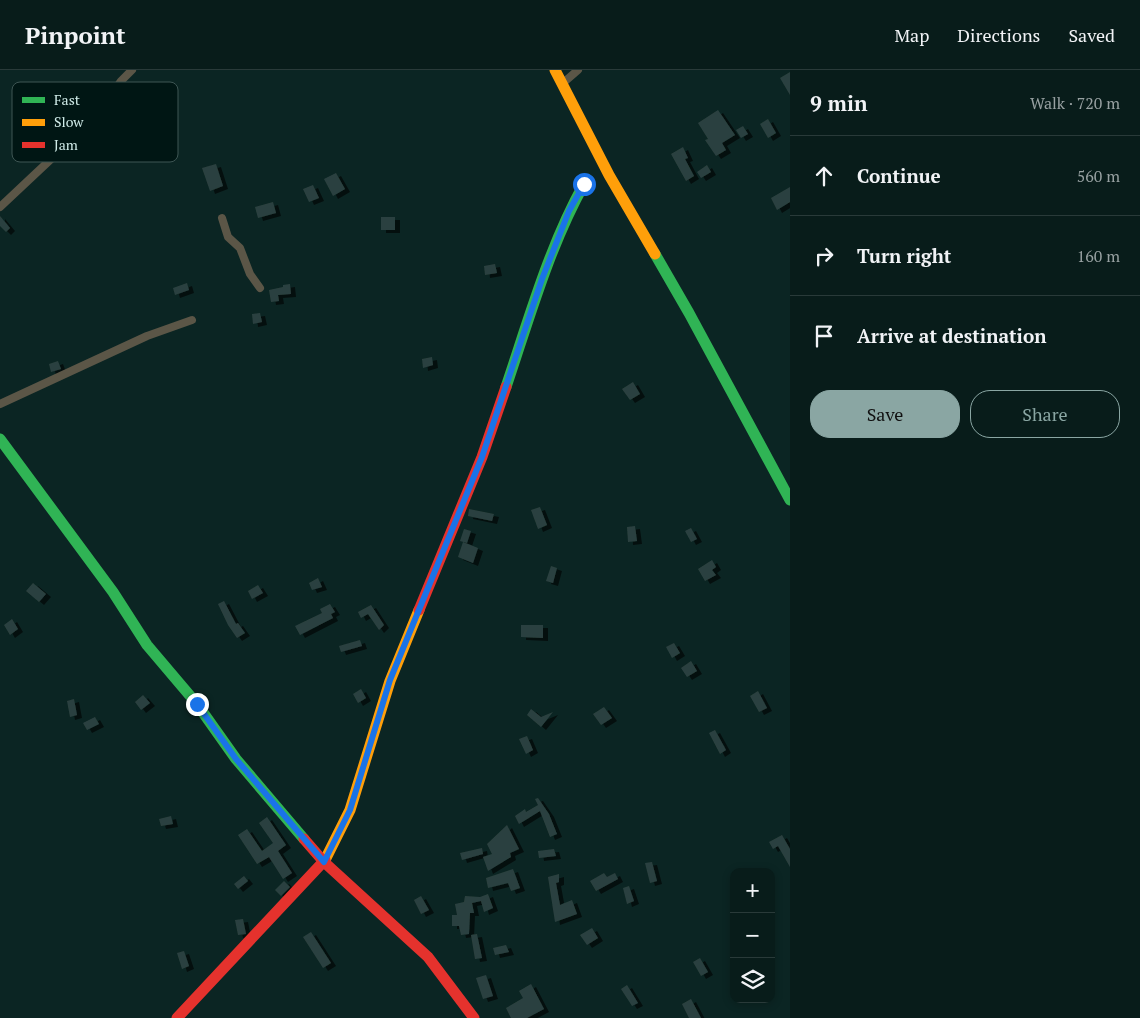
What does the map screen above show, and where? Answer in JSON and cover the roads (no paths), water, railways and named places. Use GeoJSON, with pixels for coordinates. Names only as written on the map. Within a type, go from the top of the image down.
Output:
{"type":"FeatureCollection","features":[{"type":"Feature","properties":{"kind":"street"},"geometry":{"type":"LineString","coordinates":[[119,82],[132,70]]}},
{"type":"Feature","properties":{"kind":"street"},"geometry":{"type":"LineString","coordinates":[[555,70],[609,175],[689,313],[790,500]]}},
{"type":"Feature","properties":{"kind":"street"},"geometry":{"type":"LineString","coordinates":[[563,84],[578,70]]}},
{"type":"Feature","properties":{"kind":"street"},"geometry":{"type":"LineString","coordinates":[[0,207],[47,162]]}},
{"type":"Feature","properties":{"kind":"street"},"geometry":{"type":"LineString","coordinates":[[177,1018],[324,862],[350,810],[390,680],[482,457],[542,279],[569,211],[584,184]]}},
{"type":"Feature","properties":{"kind":"street"},"geometry":{"type":"LineString","coordinates":[[222,218],[228,237],[240,248],[250,274],[260,288]]}},
{"type":"Feature","properties":{"kind":"street"},"geometry":{"type":"LineString","coordinates":[[0,404],[147,336],[192,320]]}},
{"type":"Feature","properties":{"kind":"street"},"geometry":{"type":"LineString","coordinates":[[0,439],[113,592],[147,645],[197,704],[236,759],[324,862],[428,957],[474,1018]]}}]}
